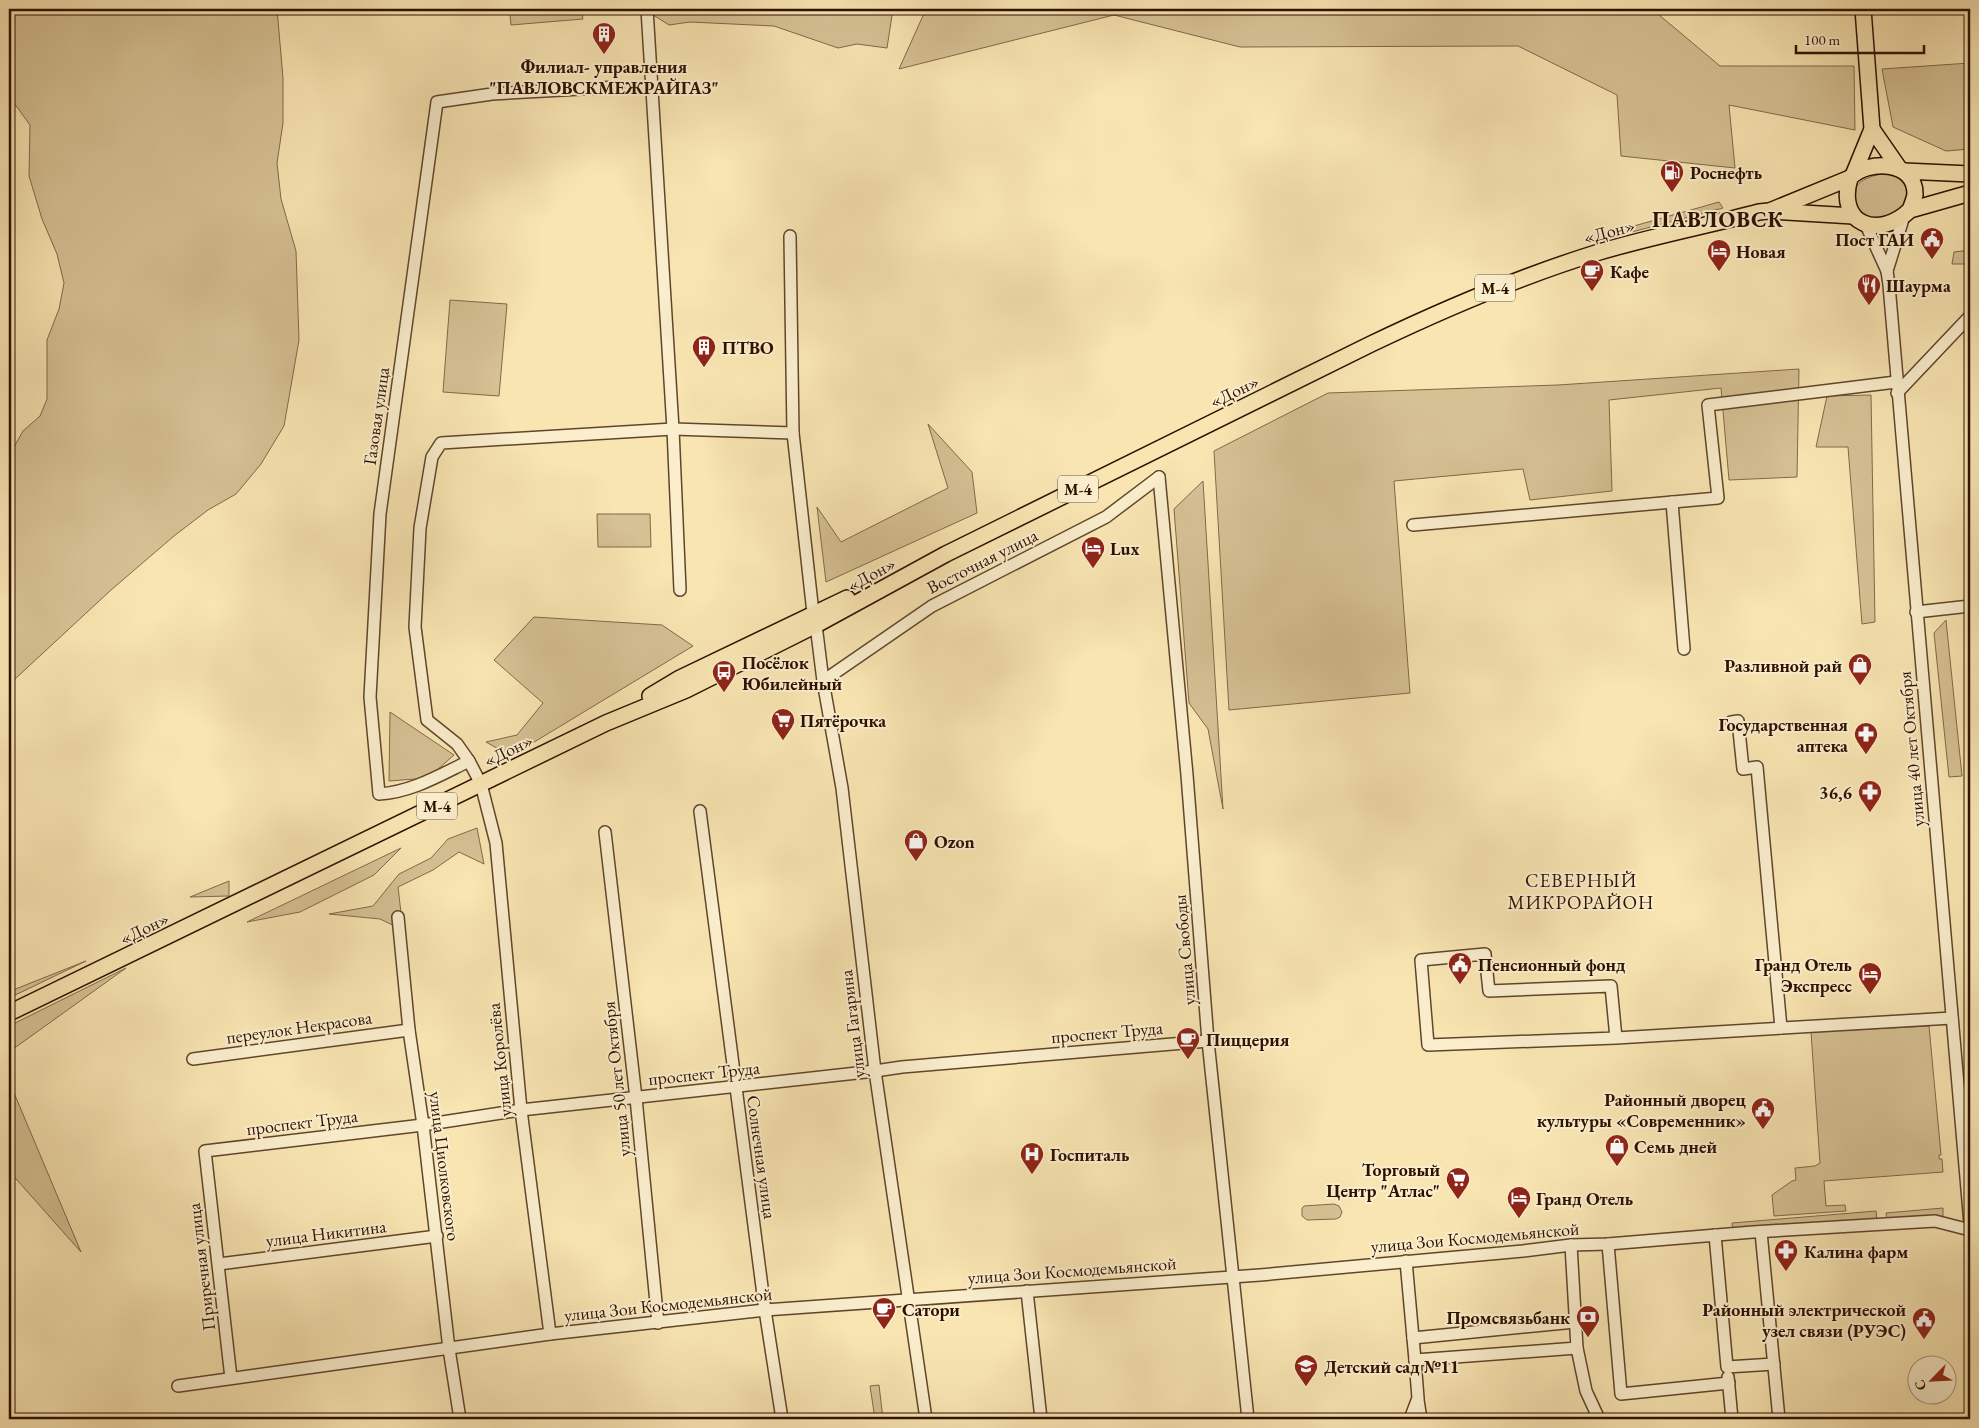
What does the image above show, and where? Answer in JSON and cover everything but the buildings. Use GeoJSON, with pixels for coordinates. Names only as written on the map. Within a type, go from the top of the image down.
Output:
{"type":"FeatureCollection","features":[{"type":"Feature","properties":{"kind":"main road"},"geometry":{"type":"LineString","coordinates":[[1863,9],[1872,129],[1846,191],[1847,203],[1853,216],[1866,225],[1886,224],[1907,213],[1970,192]]}},
{"type":"Feature","properties":{"kind":"main road"},"geometry":{"type":"LineString","coordinates":[[1872,129],[1901,170],[1912,182],[1915,195],[1907,213]]}},
{"type":"Feature","properties":{"kind":"main road","name":"«Дон»"},"geometry":{"type":"LineString","coordinates":[[9,1013],[606,723],[680,678],[815,619],[1370,344],[1477,296],[1598,252],[1769,211],[1852,176],[1865,168],[1890,165],[1901,170],[1970,174]]}},
{"type":"Feature","properties":{"kind":"main road","name":"«Дон»"},"geometry":{"type":"LineString","coordinates":[[1769,211],[1853,216]]}},
{"type":"Feature","properties":{"kind":"street"},"geometry":{"type":"LineString","coordinates":[[647,9],[673,430],[680,590]]}},
{"type":"Feature","properties":{"kind":"street","name":"Газовая улица"},"geometry":{"type":"LineString","coordinates":[[469,761],[409,790],[379,794],[370,697],[380,514],[438,102],[492,94],[618,87]]}},
{"type":"Feature","properties":{"kind":"street","name":"улица 40 лет Октября"},"geometry":{"type":"LineString","coordinates":[[1887,271],[1907,213]]}},
{"type":"Feature","properties":{"kind":"street","name":"улица 40 лет Октября"},"geometry":{"type":"LineString","coordinates":[[1866,225],[1887,271],[1970,1224]]}},
{"type":"Feature","properties":{"kind":"street","name":"улица Гагарина"},"geometry":{"type":"LineString","coordinates":[[790,236],[793,433],[823,680],[842,788],[875,1071],[926,1419]]}},
{"type":"Feature","properties":{"kind":"street"},"geometry":{"type":"LineString","coordinates":[[1413,524],[1718,498],[1708,405],[1897,388],[1970,316]]}},
{"type":"Feature","properties":{"kind":"street"},"geometry":{"type":"LineString","coordinates":[[481,784],[469,761],[457,744],[427,720],[415,628],[420,528],[432,457],[441,442],[673,430],[793,433]]}},
{"type":"Feature","properties":{"kind":"street","name":"Восточная улица"},"geometry":{"type":"LineString","coordinates":[[823,680],[932,606],[1106,517],[1159,477]]}},
{"type":"Feature","properties":{"kind":"street","name":"улица Свободы"},"geometry":{"type":"LineString","coordinates":[[1159,477],[1187,775],[1208,1041],[1248,1419]]}},
{"type":"Feature","properties":{"kind":"street"},"geometry":{"type":"LineString","coordinates":[[1672,502],[1684,649]]}},
{"type":"Feature","properties":{"kind":"street"},"geometry":{"type":"LineString","coordinates":[[1916,612],[1970,606]]}},
{"type":"Feature","properties":{"kind":"street"},"geometry":{"type":"LineString","coordinates":[[1731,722],[1738,721],[1743,769],[1756,768],[1782,1028]]}},
{"type":"Feature","properties":{"kind":"street","name":"улица Королёва"},"geometry":{"type":"LineString","coordinates":[[481,784],[496,843],[521,1110],[550,1334]]}},
{"type":"Feature","properties":{"kind":"street","name":"Солнечная улица"},"geometry":{"type":"LineString","coordinates":[[700,811],[765,1310],[782,1419]]}},
{"type":"Feature","properties":{"kind":"street","name":"улица 50 лет Октября"},"geometry":{"type":"LineString","coordinates":[[605,832],[636,1098],[658,1322]]}},
{"type":"Feature","properties":{"kind":"street","name":"улица Циолковского"},"geometry":{"type":"LineString","coordinates":[[398,918],[409,1030],[437,1236],[449,1349],[460,1419]]}},
{"type":"Feature","properties":{"kind":"street"},"geometry":{"type":"LineString","coordinates":[[1616,1038],[1611,986],[1489,991],[1485,954],[1421,960],[1428,1045],[1616,1038],[1952,1018]]}},
{"type":"Feature","properties":{"kind":"street","name":"переулок Некрасова"},"geometry":{"type":"LineString","coordinates":[[193,1059],[409,1030]]}},
{"type":"Feature","properties":{"kind":"street","name":"проспект Труда"},"geometry":{"type":"LineString","coordinates":[[205,1151],[423,1125],[521,1110],[875,1071],[902,1066],[1208,1041]]}},
{"type":"Feature","properties":{"kind":"street","name":"Приречная улица"},"geometry":{"type":"LineString","coordinates":[[205,1151],[231,1378]]}},
{"type":"Feature","properties":{"kind":"street","name":"улица Зои Космодемьянской"},"geometry":{"type":"LineString","coordinates":[[178,1386],[550,1334],[765,1310],[1232,1277],[1571,1245],[1608,1244],[1935,1220],[1970,1230]]}},
{"type":"Feature","properties":{"kind":"street"},"geometry":{"type":"LineString","coordinates":[[1761,1232],[1779,1419]]}},
{"type":"Feature","properties":{"kind":"street"},"geometry":{"type":"LineString","coordinates":[[1715,1235],[1732,1419]]}},
{"type":"Feature","properties":{"kind":"street","name":"улица Никитина"},"geometry":{"type":"LineString","coordinates":[[219,1264],[437,1236]]}},
{"type":"Feature","properties":{"kind":"street"},"geometry":{"type":"LineString","coordinates":[[1608,1244],[1621,1394],[1728,1383]]}},
{"type":"Feature","properties":{"kind":"street"},"geometry":{"type":"LineString","coordinates":[[1571,1245],[1576,1348],[1586,1391],[1599,1419]]}},
{"type":"Feature","properties":{"kind":"street"},"geometry":{"type":"LineString","coordinates":[[1406,1261],[1420,1419]]}},
{"type":"Feature","properties":{"kind":"street"},"geometry":{"type":"LineString","coordinates":[[1027,1291],[1040,1419]]}},
{"type":"Feature","properties":{"kind":"street"},"geometry":{"type":"LineString","coordinates":[[1413,1338],[1575,1322]]}},
{"type":"Feature","properties":{"kind":"street"},"geometry":{"type":"LineString","coordinates":[[1415,1360],[1576,1348]]}},
{"type":"Feature","properties":{"kind":"street"},"geometry":{"type":"LineString","coordinates":[[1727,1368],[1774,1364]]}},
{"type":"Feature","properties":{"kind":"street"},"geometry":{"type":"LineString","coordinates":[[1410,1419],[1418,1398]]}},
{"type":"Feature","properties":{"kind":"shaded area"},"geometry":{"type":"Polygon","coordinates":[[[9,9],[277,9],[283,78],[283,123],[277,163],[281,199],[296,251],[299,340],[284,426],[261,464],[236,494],[208,510],[174,536],[111,590],[15,679],[9,688],[9,456],[23,431],[40,416],[47,399],[47,340],[59,309],[64,283],[57,254],[42,219],[29,176],[30,125],[9,96],[9,9]]]}},
{"type":"Feature","properties":{"kind":"shaded area"},"geometry":{"type":"Polygon","coordinates":[[[513,9],[581,9],[583,19],[511,25],[510,15],[513,9]]]}},
{"type":"Feature","properties":{"kind":"shaded area"},"geometry":{"type":"Polygon","coordinates":[[[644,9],[893,9],[887,48],[857,44],[838,48],[774,26],[690,22],[669,25],[644,9]]]}},
{"type":"Feature","properties":{"kind":"shaded area"},"geometry":{"type":"Polygon","coordinates":[[[926,9],[1652,9],[1720,66],[1854,66],[1855,130],[1729,105],[1735,168],[1621,156],[1617,95],[1518,46],[1240,47],[1114,15],[899,69],[926,9]]]}},
{"type":"Feature","properties":{"kind":"shaded area"},"geometry":{"type":"Polygon","coordinates":[[[1970,63],[1970,149],[1946,151],[1893,127],[1882,69],[1970,63]]]}},
{"type":"Feature","properties":{"kind":"shaded area"},"geometry":{"type":"Polygon","coordinates":[[[1889,173],[1906,184],[1907,205],[1891,217],[1879,219],[1868,216],[1854,202],[1854,193],[1858,184],[1870,177],[1889,173]]]}},
{"type":"Feature","properties":{"kind":"shaded area"},"geometry":{"type":"Polygon","coordinates":[[[1719,202],[1723,208],[1628,233],[1634,226],[1719,202]]]}},
{"type":"Feature","properties":{"kind":"shaded area"},"geometry":{"type":"Polygon","coordinates":[[[1970,250],[1970,264],[1952,264],[1954,252],[1970,250]]]}},
{"type":"Feature","properties":{"kind":"shaded area"},"geometry":{"type":"Polygon","coordinates":[[[450,300],[507,304],[499,396],[443,392],[450,300]]]}},
{"type":"Feature","properties":{"kind":"shaded area"},"geometry":{"type":"Polygon","coordinates":[[[1799,369],[1797,477],[1729,480],[1721,388],[1609,400],[1612,491],[1530,500],[1523,469],[1394,481],[1410,693],[1229,710],[1214,451],[1328,393],[1558,385],[1799,369]]]}},
{"type":"Feature","properties":{"kind":"shaded area"},"geometry":{"type":"Polygon","coordinates":[[[1871,395],[1875,622],[1862,624],[1848,447],[1816,447],[1827,396],[1871,395]]]}},
{"type":"Feature","properties":{"kind":"shaded area"},"geometry":{"type":"Polygon","coordinates":[[[928,424],[972,472],[977,513],[826,582],[817,507],[841,542],[948,488],[928,424]]]}},
{"type":"Feature","properties":{"kind":"shaded area"},"geometry":{"type":"Polygon","coordinates":[[[1203,481],[1223,809],[1208,729],[1189,703],[1174,509],[1203,481]]]}},
{"type":"Feature","properties":{"kind":"shaded area"},"geometry":{"type":"Polygon","coordinates":[[[597,514],[650,514],[651,547],[598,547],[597,514]]]}},
{"type":"Feature","properties":{"kind":"shaded area"},"geometry":{"type":"Polygon","coordinates":[[[534,617],[662,625],[693,646],[511,756],[486,742],[517,735],[543,703],[494,660],[534,617]]]}},
{"type":"Feature","properties":{"kind":"shaded area"},"geometry":{"type":"Polygon","coordinates":[[[1946,620],[1962,776],[1949,777],[1934,633],[1946,620]]]}},
{"type":"Feature","properties":{"kind":"shaded area"},"geometry":{"type":"Polygon","coordinates":[[[390,712],[454,755],[428,778],[389,781],[390,712]]]}},
{"type":"Feature","properties":{"kind":"shaded area"},"geometry":{"type":"Polygon","coordinates":[[[477,828],[484,864],[459,852],[433,870],[398,887],[403,930],[380,919],[329,914],[373,906],[399,874],[431,858],[448,839],[477,828]]]}},
{"type":"Feature","properties":{"kind":"shaded area"},"geometry":{"type":"Polygon","coordinates":[[[401,848],[374,875],[300,912],[247,922],[401,848]]]}},
{"type":"Feature","properties":{"kind":"shaded area"},"geometry":{"type":"Polygon","coordinates":[[[229,881],[229,896],[190,897],[229,881]]]}},
{"type":"Feature","properties":{"kind":"shaded area"},"geometry":{"type":"Polygon","coordinates":[[[86,961],[9,998],[9,990],[86,961]]]}},
{"type":"Feature","properties":{"kind":"shaded area"},"geometry":{"type":"Polygon","coordinates":[[[126,968],[9,1052],[9,1026],[126,968]]]}},
{"type":"Feature","properties":{"kind":"shaded area"},"geometry":{"type":"Polygon","coordinates":[[[1929,1026],[1941,1155],[1939,1155],[1939,1159],[1942,1159],[1943,1172],[1824,1181],[1826,1206],[1845,1205],[1846,1211],[1774,1216],[1772,1195],[1796,1180],[1795,1168],[1815,1166],[1820,1163],[1811,1032],[1929,1026]]]}},
{"type":"Feature","properties":{"kind":"shaded area"},"geometry":{"type":"Polygon","coordinates":[[[9,1081],[81,1252],[9,1171],[9,1081]]]}},
{"type":"Feature","properties":{"kind":"shaded area"},"geometry":{"type":"Polygon","coordinates":[[[1334,1204],[1339,1206],[1342,1212],[1340,1217],[1336,1219],[1307,1220],[1302,1216],[1302,1208],[1304,1206],[1334,1204]]]}},
{"type":"Feature","properties":{"kind":"shaded area"},"geometry":{"type":"Polygon","coordinates":[[[1943,1208],[1943,1217],[1887,1221],[1886,1213],[1943,1208]]]}},
{"type":"Feature","properties":{"kind":"shaded area"},"geometry":{"type":"Polygon","coordinates":[[[1876,1211],[1877,1221],[1733,1232],[1732,1223],[1876,1211]]]}},
{"type":"Feature","properties":{"kind":"shaded area"},"geometry":{"type":"Polygon","coordinates":[[[879,1385],[883,1419],[875,1419],[870,1386],[879,1385]]]}},
{"type":"Feature","properties":{"kind":"place","name":"Филиал- управления \"ПАВЛОВСКМЕЖРАЙГАЗ\""},"geometry":{"type":"Point","coordinates":[604,55]}},
{"type":"Feature","properties":{"kind":"place","name":"Роснефть"},"geometry":{"type":"Point","coordinates":[1672,193]}},
{"type":"Feature","properties":{"kind":"place","name":"Пост ГАИ"},"geometry":{"type":"Point","coordinates":[1932,260]}},
{"type":"Feature","properties":{"kind":"place","name":"Новая"},"geometry":{"type":"Point","coordinates":[1719,272]}},
{"type":"Feature","properties":{"kind":"place","name":"Кафе"},"geometry":{"type":"Point","coordinates":[1592,292]}},
{"type":"Feature","properties":{"kind":"place","name":"Шаурма"},"geometry":{"type":"Point","coordinates":[1869,306]}},
{"type":"Feature","properties":{"kind":"place","name":"ПТВО"},"geometry":{"type":"Point","coordinates":[704,368]}},
{"type":"Feature","properties":{"kind":"place","name":"Lux"},"geometry":{"type":"Point","coordinates":[1093,569]}},
{"type":"Feature","properties":{"kind":"place","name":"Разливной рай"},"geometry":{"type":"Point","coordinates":[1860,686]}},
{"type":"Feature","properties":{"kind":"place","name":"Посёлок Юбилейный"},"geometry":{"type":"Point","coordinates":[724,693]}},
{"type":"Feature","properties":{"kind":"place","name":"Пятёрочка"},"geometry":{"type":"Point","coordinates":[783,741]}},
{"type":"Feature","properties":{"kind":"place","name":"Государственная аптека"},"geometry":{"type":"Point","coordinates":[1866,755]}},
{"type":"Feature","properties":{"kind":"place","name":"36,6"},"geometry":{"type":"Point","coordinates":[1870,813]}},
{"type":"Feature","properties":{"kind":"place","name":"Ozon"},"geometry":{"type":"Point","coordinates":[916,862]}},
{"type":"Feature","properties":{"kind":"place","name":"Пенсионный фонд"},"geometry":{"type":"Point","coordinates":[1460,985]}},
{"type":"Feature","properties":{"kind":"place","name":"Гранд Отель Экспресс"},"geometry":{"type":"Point","coordinates":[1870,995]}},
{"type":"Feature","properties":{"kind":"place","name":"Пиццерия"},"geometry":{"type":"Point","coordinates":[1188,1060]}},
{"type":"Feature","properties":{"kind":"place","name":"Районный дворец культуры «Современник»"},"geometry":{"type":"Point","coordinates":[1763,1130]}},
{"type":"Feature","properties":{"kind":"place","name":"Семь дней"},"geometry":{"type":"Point","coordinates":[1617,1167]}},
{"type":"Feature","properties":{"kind":"place","name":"Госпиталь"},"geometry":{"type":"Point","coordinates":[1032,1175]}},
{"type":"Feature","properties":{"kind":"place","name":"Торговый Центр \"Атлас\""},"geometry":{"type":"Point","coordinates":[1458,1200]}},
{"type":"Feature","properties":{"kind":"place","name":"Гранд Отель"},"geometry":{"type":"Point","coordinates":[1519,1219]}},
{"type":"Feature","properties":{"kind":"place","name":"Калина фарм"},"geometry":{"type":"Point","coordinates":[1786,1272]}},
{"type":"Feature","properties":{"kind":"place","name":"Сатори"},"geometry":{"type":"Point","coordinates":[884,1330]}},
{"type":"Feature","properties":{"kind":"place","name":"Промсвязьбанк"},"geometry":{"type":"Point","coordinates":[1588,1338]}},
{"type":"Feature","properties":{"kind":"place","name":"Районный электрической узел связи (РУЭС)"},"geometry":{"type":"Point","coordinates":[1924,1340]}},
{"type":"Feature","properties":{"kind":"place","name":"Детский сад №11"},"geometry":{"type":"Point","coordinates":[1306,1387]}},
{"type":"Feature","properties":{"kind":"district","name":"ПАВЛОВСК"},"geometry":{"type":"Point","coordinates":[1718,219]}},
{"type":"Feature","properties":{"kind":"district","name":"СЕВЕРНЫЙ МИКРОРАЙОН"},"geometry":{"type":"Point","coordinates":[1581,891]}}]}
